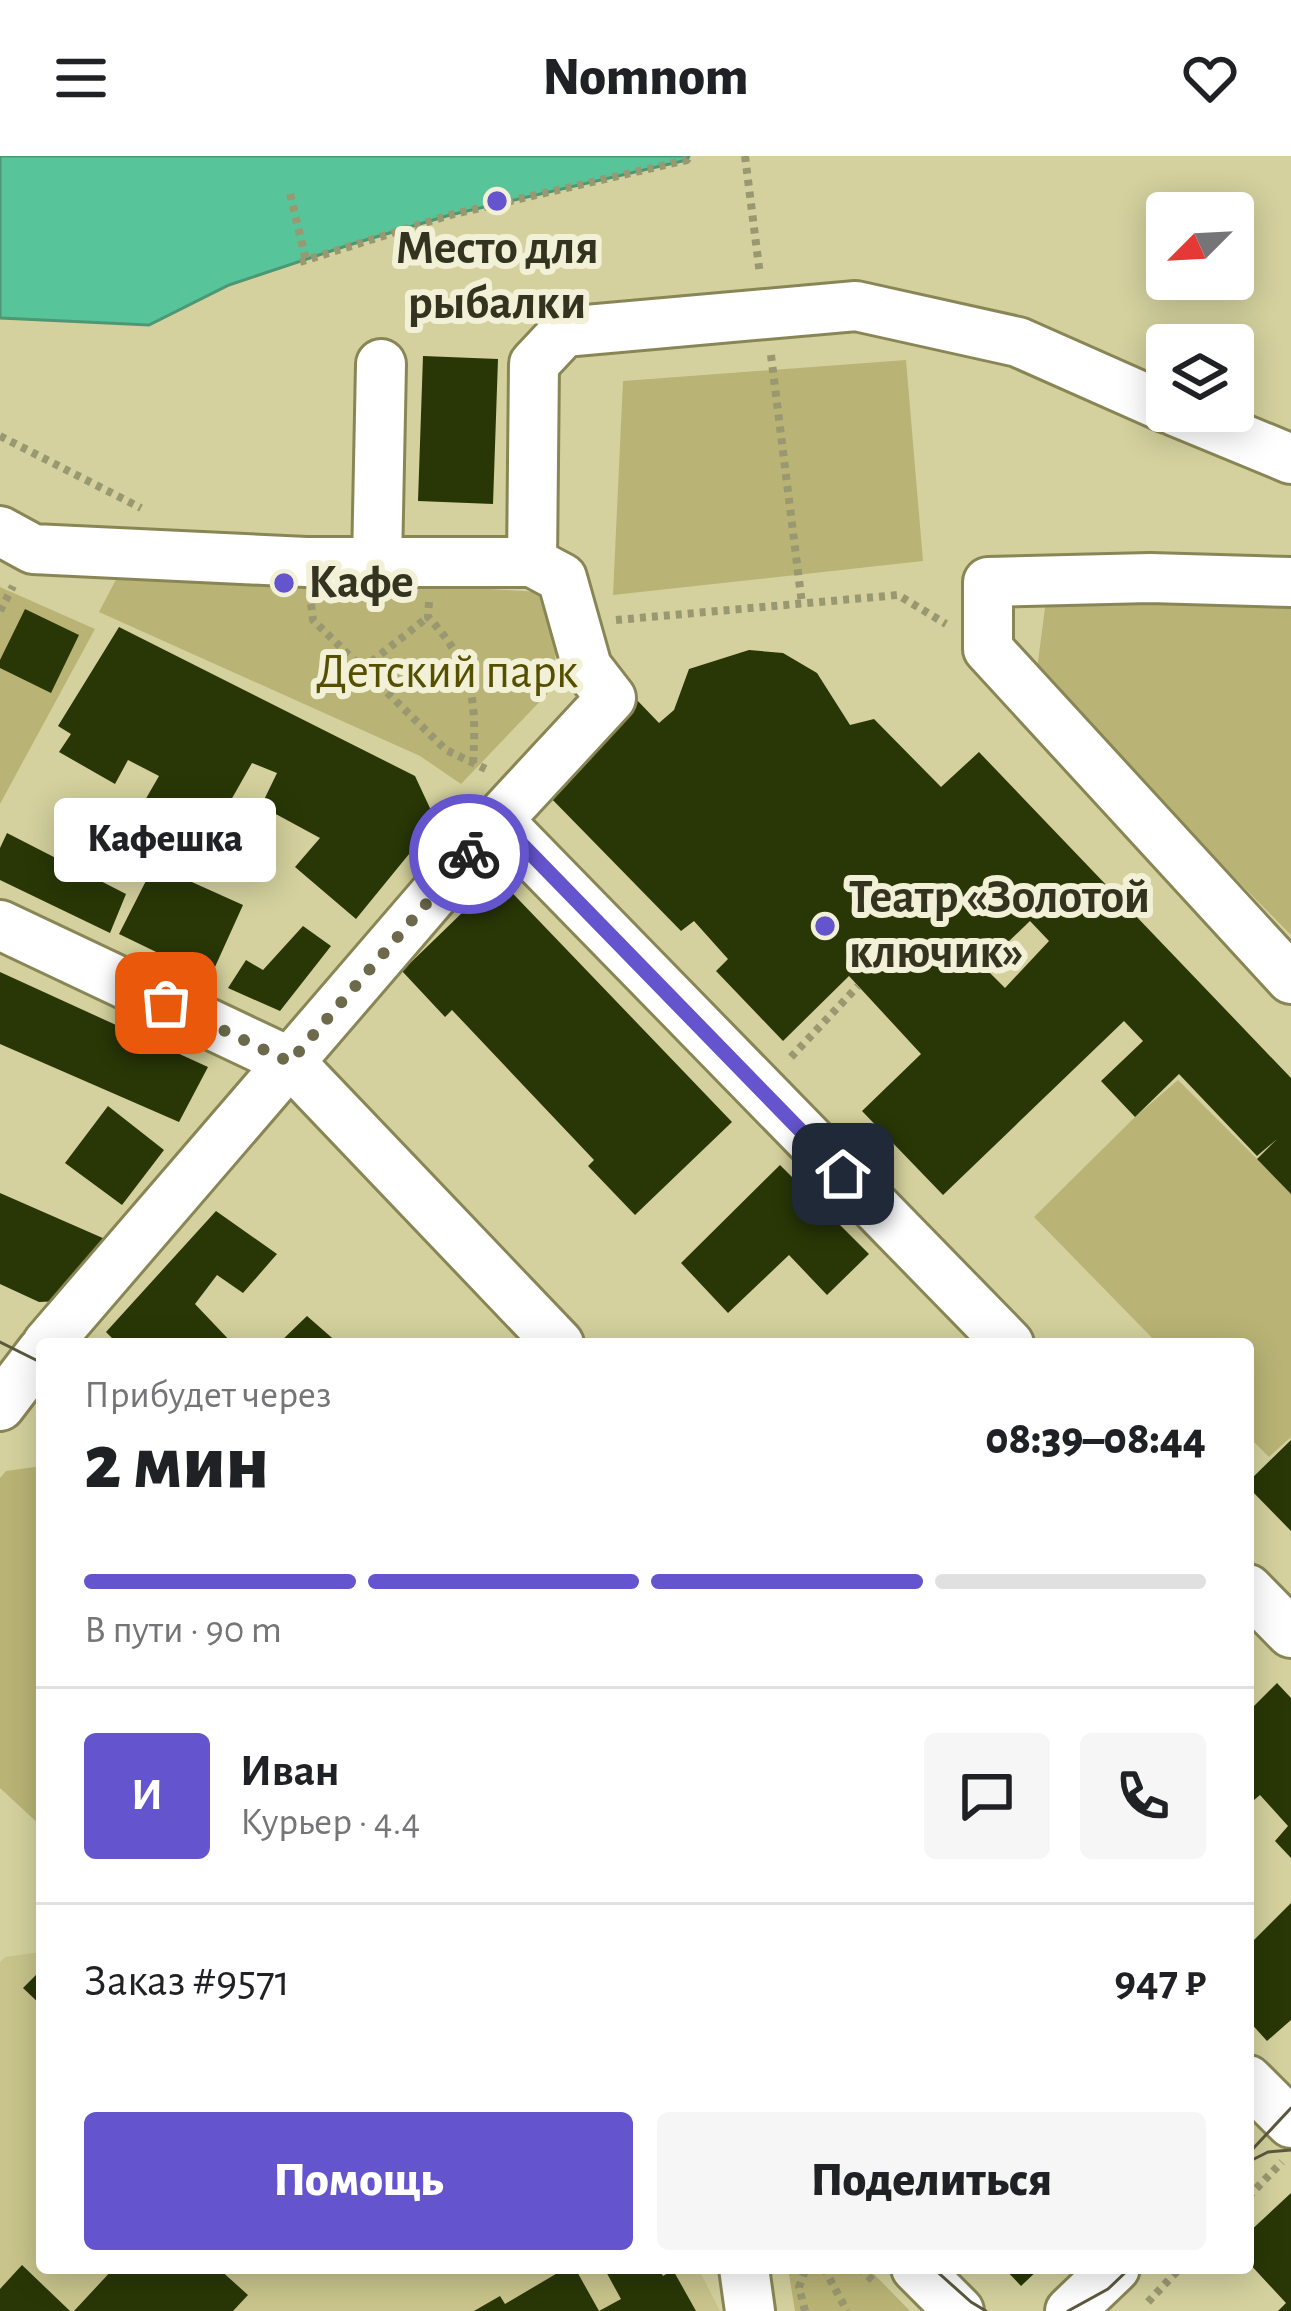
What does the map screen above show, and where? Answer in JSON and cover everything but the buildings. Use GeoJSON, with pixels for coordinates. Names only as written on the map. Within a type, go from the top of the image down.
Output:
{"type":"FeatureCollection","features":[{"type":"Feature","properties":{"kind":"street"},"geometry":{"type":"LineString","coordinates":[[532,562],[534,364],[564,332],[856,306],[1018,342],[1146,398]]}},
{"type":"Feature","properties":{"kind":"street"},"geometry":{"type":"LineString","coordinates":[[376,563],[381,364]]}},
{"type":"Feature","properties":{"kind":"street"},"geometry":{"type":"LineString","coordinates":[[1226,432],[1291,459]]}},
{"type":"Feature","properties":{"kind":"street"},"geometry":{"type":"LineString","coordinates":[[0,530],[33,549],[376,563],[532,562],[562,578],[586,667],[610,698],[498,820],[50,1338]]}},
{"type":"Feature","properties":{"kind":"street"},"geometry":{"type":"LineString","coordinates":[[1291,582],[1150,578],[988,582],[988,649],[1291,979]]}},
{"type":"Feature","properties":{"kind":"street"},"geometry":{"type":"LineString","coordinates":[[498,820],[1003,1338]]}},
{"type":"Feature","properties":{"kind":"street"},"geometry":{"type":"LineString","coordinates":[[0,925],[290,1062],[553,1338]]}},
{"type":"Feature","properties":{"kind":"street"},"geometry":{"type":"LineString","coordinates":[[0,1406],[32,1359]]}},
{"type":"Feature","properties":{"kind":"street"},"geometry":{"type":"LineString","coordinates":[[1254,1595],[1291,1633]]}},
{"type":"Feature","properties":{"kind":"street"},"geometry":{"type":"LineString","coordinates":[[745,2274],[750,2311]]}},
{"type":"Feature","properties":{"kind":"street"},"geometry":{"type":"LineString","coordinates":[[922,2274],[959,2311]]}},
{"type":"Feature","properties":{"kind":"street"},"geometry":{"type":"LineString","coordinates":[[1070,2311],[1109,2274]]}},
{"type":"Feature","properties":{"kind":"path"},"geometry":{"type":"LineString","coordinates":[[290,194],[303,261],[450,215],[689,156]]}},
{"type":"Feature","properties":{"kind":"path"},"geometry":{"type":"LineString","coordinates":[[745,156],[802,604]]}},
{"type":"Feature","properties":{"kind":"path"},"geometry":{"type":"LineString","coordinates":[[0,436],[146,511]]}},
{"type":"Feature","properties":{"kind":"path"},"geometry":{"type":"LineString","coordinates":[[599,622],[898,595],[988,649]]}},
{"type":"Feature","properties":{"kind":"path"},"geometry":{"type":"LineString","coordinates":[[362,669],[428,617],[451,641],[468,675],[476,712],[473,763]]}},
{"type":"Feature","properties":{"kind":"path"},"geometry":{"type":"LineString","coordinates":[[314,620],[446,750]]}},
{"type":"Feature","properties":{"kind":"path"},"geometry":{"type":"LineString","coordinates":[[791,1057],[858,986]]}},
{"type":"Feature","properties":{"kind":"path"},"geometry":{"type":"LineString","coordinates":[[1254,2179],[1274,2117]]}},
{"type":"Feature","properties":{"kind":"path"},"geometry":{"type":"LineString","coordinates":[[804,2274],[799,2287],[805,2311]]}},
{"type":"Feature","properties":{"kind":"path"},"geometry":{"type":"LineString","coordinates":[[827,2274],[847,2311]]}},
{"type":"Feature","properties":{"kind":"path"},"geometry":{"type":"LineString","coordinates":[[1139,2311],[1174,2274]]}},
{"type":"Feature","properties":{"kind":"shaded area"},"geometry":{"type":"Polygon","coordinates":[[[0,156],[689,156],[349,245],[229,285],[149,325],[0,318],[0,156]]]}},
{"type":"Feature","properties":{"kind":"shaded area"},"geometry":{"type":"Polygon","coordinates":[[[36,1953],[36,2274],[701,2274],[720,2311],[0,2311],[0,1962],[5,1957],[36,1953]]]}},
{"type":"Feature","properties":{"kind":"green space"},"geometry":{"type":"Polygon","coordinates":[[[906,360],[923,561],[613,595],[623,381],[906,360]]]}},
{"type":"Feature","properties":{"kind":"green space","name":"Детский парк"},"geometry":{"type":"Polygon","coordinates":[[[123,566],[538,592],[556,653],[549,692],[461,784],[420,756],[99,612],[123,566]]]}},
{"type":"Feature","properties":{"kind":"green space"},"geometry":{"type":"Polygon","coordinates":[[[0,587],[95,629],[0,804],[0,587]]]}},
{"type":"Feature","properties":{"kind":"green space"},"geometry":{"type":"Polygon","coordinates":[[[1046,600],[1291,604],[1291,935],[1036,677],[1046,600]]]}},
{"type":"Feature","properties":{"kind":"green space"},"geometry":{"type":"Polygon","coordinates":[[[1178,1080],[1291,1193],[1291,1437],[1269,1457],[1254,1442],[1254,1338],[1152,1338],[1034,1217],[1178,1080]]]}},
{"type":"Feature","properties":{"kind":"green space"},"geometry":{"type":"Polygon","coordinates":[[[36,1467],[36,1821],[0,1788],[0,1478],[6,1471],[36,1467]]]}},
{"type":"Feature","properties":{"kind":"green space"},"geometry":{"type":"Polygon","coordinates":[[[789,2274],[874,2274],[910,2311],[795,2311],[789,2274]]]}},
{"type":"Feature","properties":{"kind":"tram line"},"geometry":{"type":"LineString","coordinates":[[0,1342],[36,1360]]}},
{"type":"Feature","properties":{"kind":"tram line"},"geometry":{"type":"LineString","coordinates":[[1254,2148],[1291,2108]]}},
{"type":"Feature","properties":{"kind":"tram line"},"geometry":{"type":"LineString","coordinates":[[1254,2159],[1291,2150]]}},
{"type":"Feature","properties":{"kind":"tram line"},"geometry":{"type":"LineString","coordinates":[[940,2274],[986,2311]]}},
{"type":"Feature","properties":{"kind":"tram line"},"geometry":{"type":"LineString","coordinates":[[1068,2311],[1108,2289],[1124,2274]]}},
{"type":"Feature","properties":{"kind":"way so far"},"geometry":{"type":"LineString","coordinates":[[166,1003],[290,1062],[469,854]]}},
{"type":"Feature","properties":{"kind":"place","name":"Место для рыбалки"},"geometry":{"type":"Point","coordinates":[497,201]}},
{"type":"Feature","properties":{"kind":"place","name":"Кафе"},"geometry":{"type":"Point","coordinates":[284,583]}},
{"type":"Feature","properties":{"kind":"place","name":"Театр «Золотой ключик»"},"geometry":{"type":"Point","coordinates":[825,926]}},
{"type":"Feature","properties":{"kind":"place","name":"Кафешка"},"geometry":{"type":"Point","coordinates":[166,1003]}},
{"type":"Feature","properties":{"kind":"route"},"geometry":{"type":"LineString","coordinates":[[469,854],[498,820],[843,1174]]}}]}
